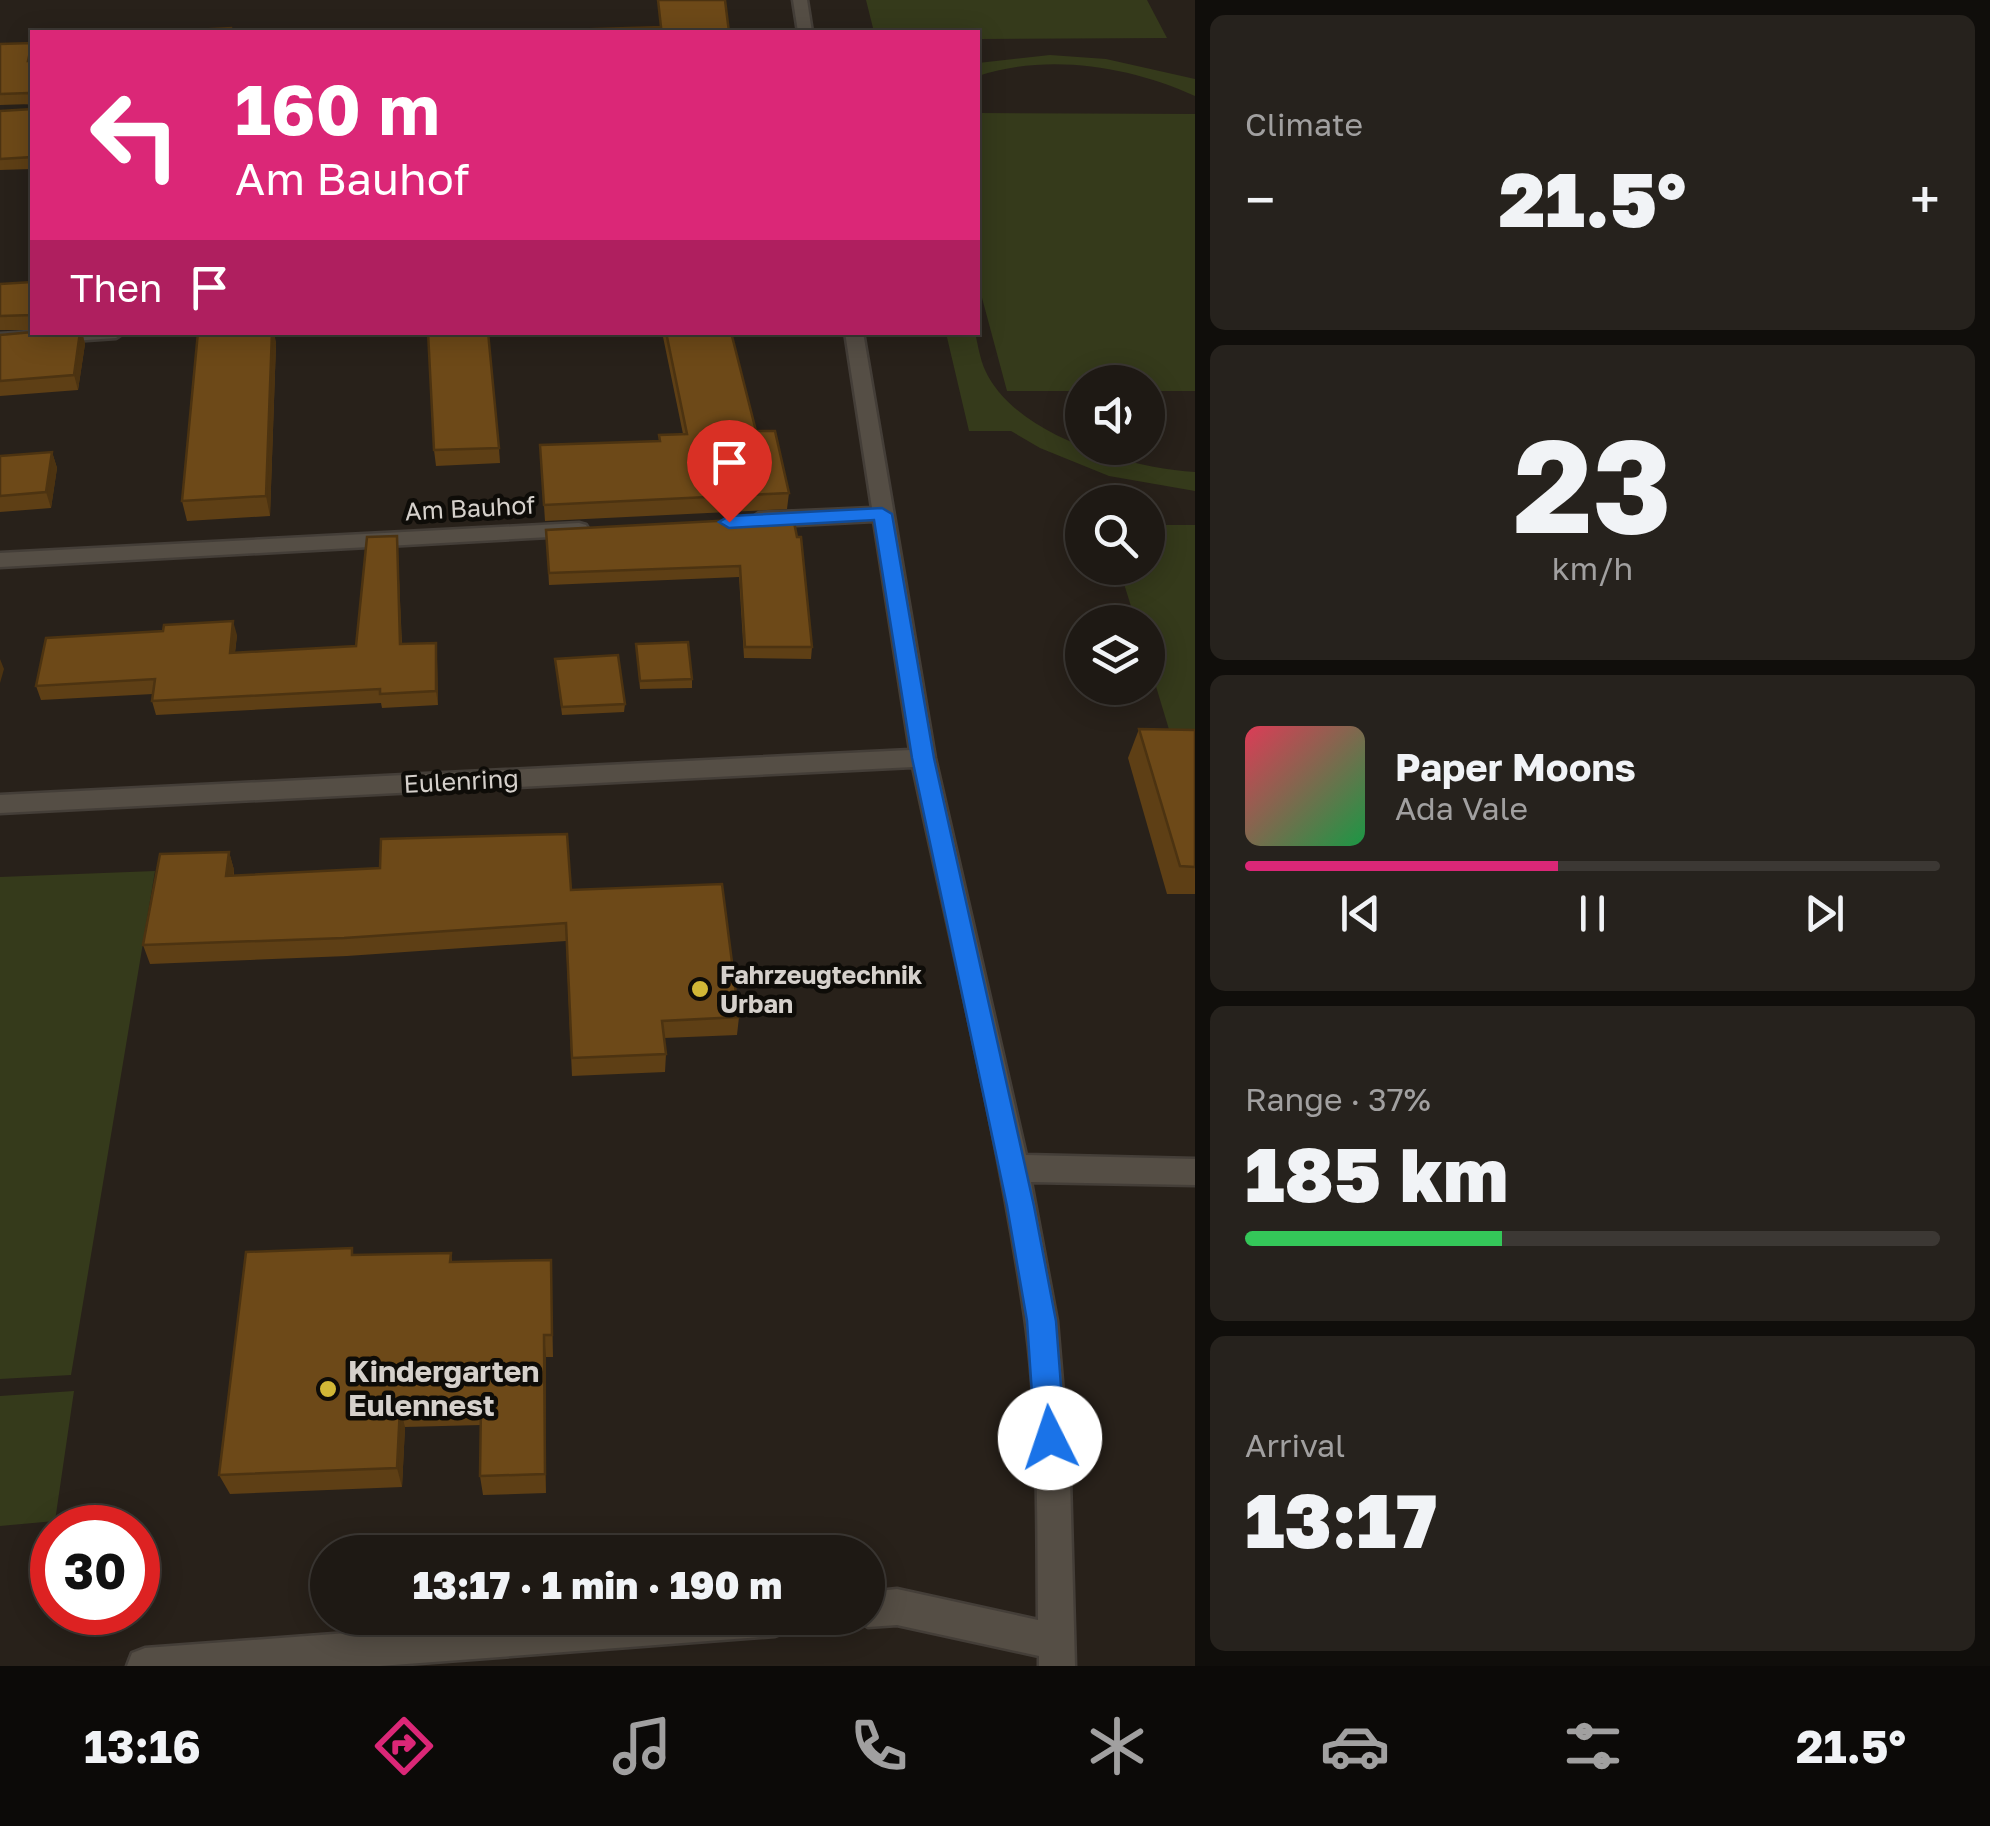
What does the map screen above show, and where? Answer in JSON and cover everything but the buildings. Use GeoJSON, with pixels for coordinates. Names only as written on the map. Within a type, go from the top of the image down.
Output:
{"type":"FeatureCollection","features":[{"type":"Feature","properties":{"kind":"street"},"geometry":{"type":"LineString","coordinates":[[800,0],[805,30]]}},
{"type":"Feature","properties":{"kind":"street"},"geometry":{"type":"LineString","coordinates":[[0,340],[72,335]]}},
{"type":"Feature","properties":{"kind":"street"},"geometry":{"type":"LineString","coordinates":[[854,335],[923,758],[1014,1168],[1042,1321],[1053,1478],[1058,1654],[896,1607],[885,1608]]}},
{"type":"Feature","properties":{"kind":"street"},"geometry":{"type":"LineString","coordinates":[[745,521],[882,514]]}},
{"type":"Feature","properties":{"kind":"street","name":"Am Bauhof"},"geometry":{"type":"LineString","coordinates":[[0,560],[608,528]]}},
{"type":"Feature","properties":{"kind":"street","name":"Eulenring"},"geometry":{"type":"LineString","coordinates":[[0,804],[923,758]]}},
{"type":"Feature","properties":{"kind":"street"},"geometry":{"type":"LineString","coordinates":[[1014,1168],[1195,1172]]}},
{"type":"Feature","properties":{"kind":"street"},"geometry":{"type":"LineString","coordinates":[[146,1666],[552,1635]]}},
{"type":"Feature","properties":{"kind":"green space"},"geometry":{"type":"Polygon","coordinates":[[[866,0],[1147,0],[1167,38],[980,39],[980,30],[874,30],[866,0]]]}},
{"type":"Feature","properties":{"kind":"green space"},"geometry":{"type":"Polygon","coordinates":[[[1050,55],[1106,59],[1195,79],[1195,96],[1116,70],[1032,65],[980,75],[980,63],[1050,55]]]}},
{"type":"Feature","properties":{"kind":"green space"},"geometry":{"type":"Polygon","coordinates":[[[980,113],[1195,114],[1195,391],[1165,391],[1165,365],[1065,365],[1065,391],[1007,391],[980,290],[980,113]]]}},
{"type":"Feature","properties":{"kind":"green space"},"geometry":{"type":"Polygon","coordinates":[[[946,335],[975,335],[985,370],[1000,393],[1021,413],[1065,439],[1065,458],[1011,431],[969,431],[946,335]]]}},
{"type":"Feature","properties":{"kind":"green space"},"geometry":{"type":"Polygon","coordinates":[[[1082,465],[1145,465],[1195,472],[1195,491],[1165,485],[1109,476],[1082,465]]]}},
{"type":"Feature","properties":{"kind":"green space"},"geometry":{"type":"Polygon","coordinates":[[[1165,525],[1195,525],[1195,736],[1171,736],[1162,705],[1165,705],[1165,605],[1131,605],[1124,585],[1165,585],[1165,525]]]}},
{"type":"Feature","properties":{"kind":"green space"},"geometry":{"type":"Polygon","coordinates":[[[155,871],[71,1375],[0,1379],[0,877],[155,871]]]}},
{"type":"Feature","properties":{"kind":"green space"},"geometry":{"type":"Polygon","coordinates":[[[74,1391],[57,1505],[30,1505],[30,1523],[0,1526],[0,1396],[74,1391]]]}},
{"type":"Feature","properties":{"kind":"place","name":"Fahrzeugtechnik Urban"},"geometry":{"type":"Point","coordinates":[700,989]}},
{"type":"Feature","properties":{"kind":"place","name":"Kindergarten Eulennest"},"geometry":{"type":"Point","coordinates":[328,1389]}},
{"type":"Feature","properties":{"kind":"route"},"geometry":{"type":"LineString","coordinates":[[729,522],[882,514],[923,758],[1014,1168],[1042,1321],[1050,1438]]}}]}
